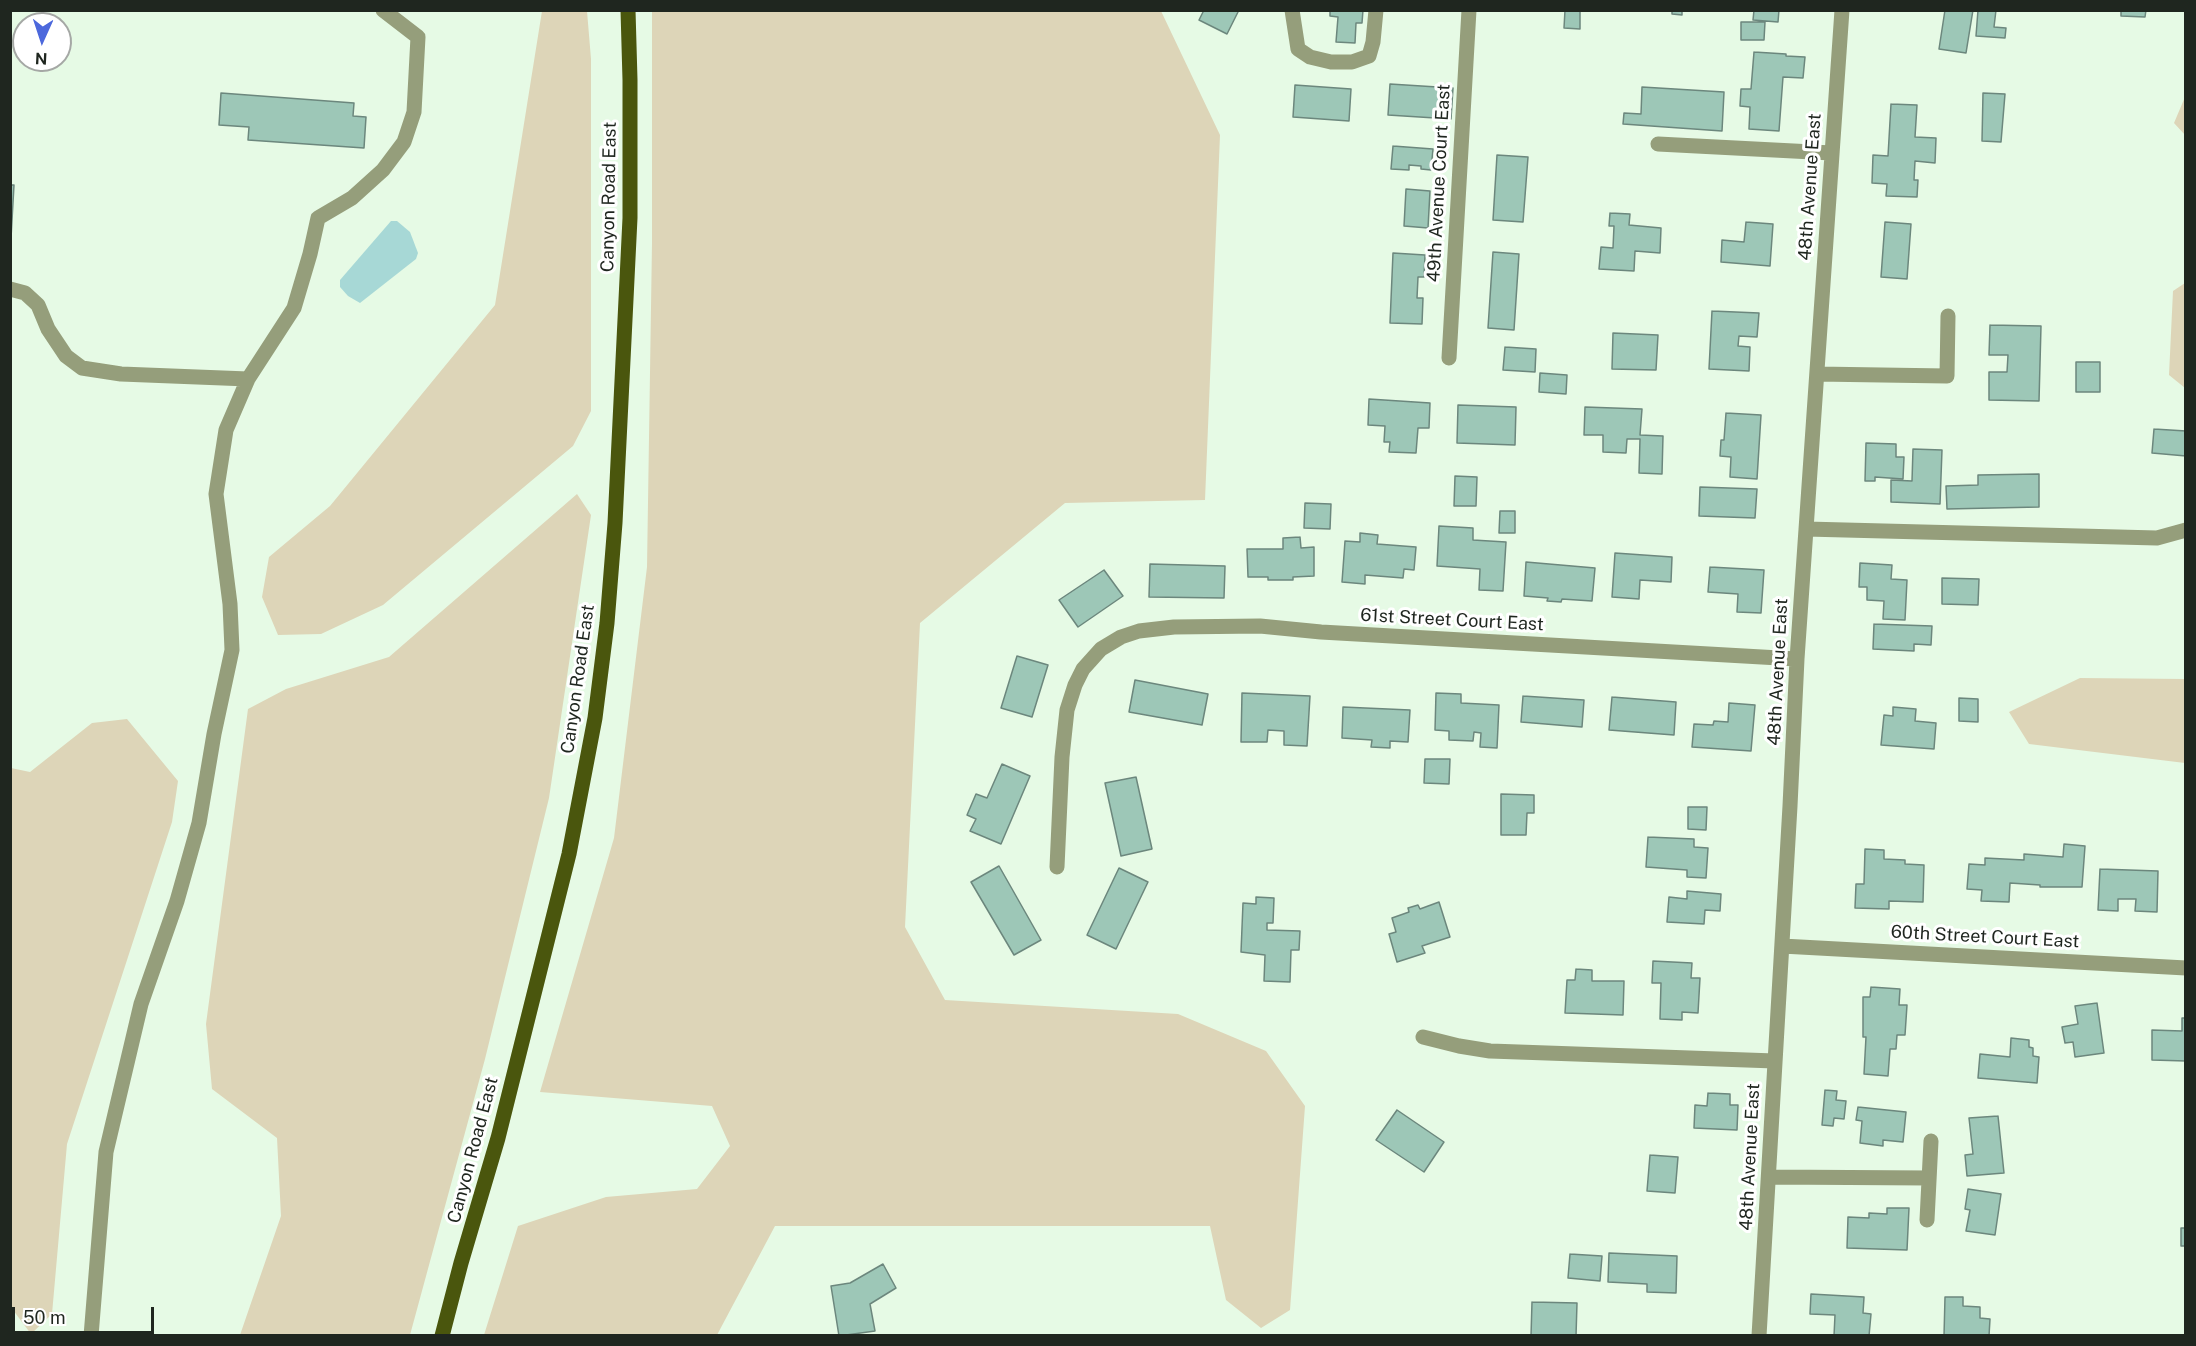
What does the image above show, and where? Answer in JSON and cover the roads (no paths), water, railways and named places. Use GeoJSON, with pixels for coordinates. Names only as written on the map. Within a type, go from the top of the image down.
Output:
{"type":"FeatureCollection","features":[{"type":"Feature","properties":{"kind":"main road","name":"Canyon Road East"},"geometry":{"type":"LineString","coordinates":[[442,1335],[498,1138],[568,854],[595,718],[607,623],[615,523],[630,218],[628,10]]}},
{"type":"Feature","properties":{"kind":"street"},"geometry":{"type":"LineString","coordinates":[[91,1335],[106,1152],[141,1004],[177,901],[199,823],[214,734],[232,650],[230,604],[216,494],[226,430],[248,379],[294,308],[318,218],[352,198],[383,170],[404,142],[414,112],[418,37],[383,10]]}},
{"type":"Feature","properties":{"kind":"street"},"geometry":{"type":"LineString","coordinates":[[1292,10],[1298,49],[1310,57],[1331,62],[1352,62],[1369,56],[1373,42],[1376,10]]}},
{"type":"Feature","properties":{"kind":"street","name":"49th Avenue Court East"},"geometry":{"type":"LineString","coordinates":[[1449,358],[1469,10]]}},
{"type":"Feature","properties":{"kind":"street","name":"48th Avenue East"},"geometry":{"type":"LineString","coordinates":[[1759,1335],[1797,659],[1842,10]]}},
{"type":"Feature","properties":{"kind":"street"},"geometry":{"type":"LineString","coordinates":[[1658,144],[1832,153]]}},
{"type":"Feature","properties":{"kind":"street"},"geometry":{"type":"LineString","coordinates":[[10,289],[25,293],[38,305],[48,329],[66,356],[82,368],[121,374],[248,379]]}},
{"type":"Feature","properties":{"kind":"street"},"geometry":{"type":"LineString","coordinates":[[1817,374],[1947,376],[1948,316]]}},
{"type":"Feature","properties":{"kind":"street"},"geometry":{"type":"LineString","coordinates":[[1806,530],[2157,538],[2186,530]]}},
{"type":"Feature","properties":{"kind":"street","name":"61st Street Court East"},"geometry":{"type":"LineString","coordinates":[[1057,867],[1062,757],[1067,710],[1075,685],[1083,669],[1109,644],[1139,631],[1174,627],[1260,626],[1797,659]]}},
{"type":"Feature","properties":{"kind":"street","name":"60th Street Court East"},"geometry":{"type":"LineString","coordinates":[[1782,946],[2186,968]]}},
{"type":"Feature","properties":{"kind":"street"},"geometry":{"type":"LineString","coordinates":[[1424,1037],[1490,1051],[1775,1061]]}},
{"type":"Feature","properties":{"kind":"street"},"geometry":{"type":"LineString","coordinates":[[1927,1220],[1931,1142]]}},
{"type":"Feature","properties":{"kind":"street"},"geometry":{"type":"LineString","coordinates":[[1769,1177],[1929,1178]]}},
{"type":"Feature","properties":{"kind":"water"},"geometry":{"type":"Polygon","coordinates":[[[391,221],[397,221],[410,232],[418,253],[416,259],[360,303],[348,296],[340,287],[340,280],[391,221]]]}}]}
